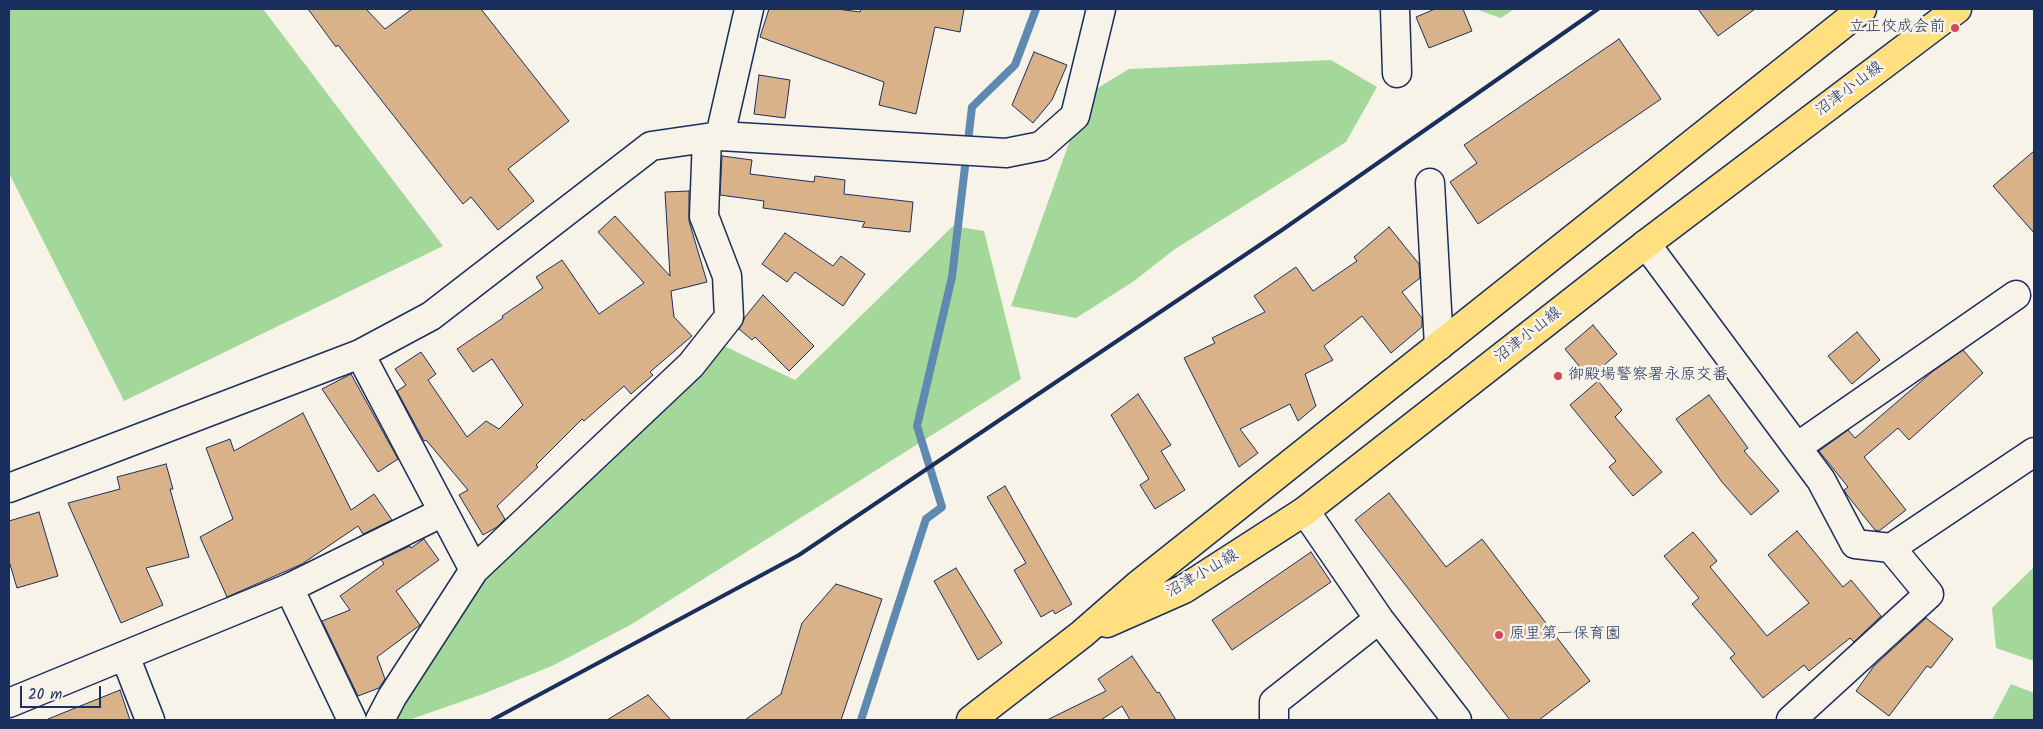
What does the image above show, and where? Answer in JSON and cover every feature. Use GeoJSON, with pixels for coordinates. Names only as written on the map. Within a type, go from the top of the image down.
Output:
{"type":"FeatureCollection","features":[{"type":"Feature","properties":{"kind":"main road","name":"沼津小山線"},"geometry":{"type":"LineString","coordinates":[[979,716],[1082,634],[1137,586],[1862,9]]}},
{"type":"Feature","properties":{"kind":"main road","name":"沼津小山線"},"geometry":{"type":"LineString","coordinates":[[1082,634],[1184,589],[1305,511],[1646,244],[1957,9]]}},
{"type":"Feature","properties":{"kind":"street"},"geometry":{"type":"LineString","coordinates":[[380,720],[392,697],[474,570],[691,365],[729,317],[727,276],[704,216],[714,137],[749,9]]}},
{"type":"Feature","properties":{"kind":"street"},"geometry":{"type":"LineString","coordinates":[[9,488],[360,354],[431,316],[651,146],[714,137],[1006,153],[1041,146],[1075,116],[1101,9]]}},
{"type":"Feature","properties":{"kind":"street"},"geometry":{"type":"LineString","coordinates":[[1395,9],[1396,72]]}},
{"type":"Feature","properties":{"kind":"street"},"geometry":{"type":"LineString","coordinates":[[1430,183],[1439,346]]}},
{"type":"Feature","properties":{"kind":"street"},"geometry":{"type":"LineString","coordinates":[[1646,244],[1821,480],[1855,544],[1891,548],[2034,452]]}},
{"type":"Feature","properties":{"kind":"street"},"geometry":{"type":"LineString","coordinates":[[1797,448],[2016,295]]}},
{"type":"Feature","properties":{"kind":"street"},"geometry":{"type":"LineString","coordinates":[[360,354],[474,570]]}},
{"type":"Feature","properties":{"kind":"street"},"geometry":{"type":"LineString","coordinates":[[1305,511],[1379,619],[1457,720]]}},
{"type":"Feature","properties":{"kind":"street"},"geometry":{"type":"LineString","coordinates":[[10,700],[125,656],[289,588],[443,512]]}},
{"type":"Feature","properties":{"kind":"street"},"geometry":{"type":"LineString","coordinates":[[1792,720],[1929,594],[1891,548]]}},
{"type":"Feature","properties":{"kind":"street"},"geometry":{"type":"LineString","coordinates":[[289,588],[352,720]]}},
{"type":"Feature","properties":{"kind":"street"},"geometry":{"type":"LineString","coordinates":[[1274,720],[1274,702],[1379,619]]}},
{"type":"Feature","properties":{"kind":"street"},"geometry":{"type":"LineString","coordinates":[[125,656],[150,720]]}},
{"type":"Feature","properties":{"kind":"green space"},"geometry":{"type":"Polygon","coordinates":[[[9,9],[263,9],[443,246],[124,401],[9,173],[9,9]]]}},
{"type":"Feature","properties":{"kind":"green space"},"geometry":{"type":"Polygon","coordinates":[[[1475,9],[1514,9],[1501,18],[1475,9]]]}},
{"type":"Feature","properties":{"kind":"green space"},"geometry":{"type":"Polygon","coordinates":[[[1331,60],[1377,87],[1346,142],[1175,249],[1134,281],[1076,318],[1011,306],[1086,95],[1129,69],[1331,60]]]}},
{"type":"Feature","properties":{"kind":"green space"},"geometry":{"type":"Polygon","coordinates":[[[953,226],[984,231],[1021,379],[632,624],[554,665],[483,694],[409,720],[382,720],[474,584],[718,343],[795,380],[953,226]]]}},
{"type":"Feature","properties":{"kind":"green space"},"geometry":{"type":"Polygon","coordinates":[[[2034,567],[2034,661],[1996,648],[1992,608],[2034,567]]]}},
{"type":"Feature","properties":{"kind":"green space"},"geometry":{"type":"Polygon","coordinates":[[[2011,684],[2034,693],[2034,720],[1992,720],[2011,684]]]}},
{"type":"Feature","properties":{"kind":"building"},"geometry":{"type":"Polygon","coordinates":[[[308,9],[366,9],[385,29],[412,9],[481,9],[569,121],[508,169],[534,201],[498,230],[471,197],[463,204],[338,45],[336,47],[308,9]]]}},
{"type":"Feature","properties":{"kind":"building"},"geometry":{"type":"Polygon","coordinates":[[[769,9],[837,9],[860,12],[861,9],[964,9],[960,32],[935,27],[916,114],[879,105],[884,82],[760,37],[769,9]]]}},
{"type":"Feature","properties":{"kind":"building"},"geometry":{"type":"Polygon","coordinates":[[[1435,9],[1463,9],[1472,31],[1429,48],[1416,17],[1435,9]]]}},
{"type":"Feature","properties":{"kind":"building"},"geometry":{"type":"Polygon","coordinates":[[[1698,9],[1755,9],[1718,36],[1698,9]]]}},
{"type":"Feature","properties":{"kind":"building"},"geometry":{"type":"Polygon","coordinates":[[[1619,39],[1661,99],[1478,224],[1450,182],[1477,163],[1464,145],[1619,39]]]}},
{"type":"Feature","properties":{"kind":"building"},"geometry":{"type":"Polygon","coordinates":[[[1034,52],[1067,65],[1052,100],[1033,123],[1012,105],[1034,52]]]}},
{"type":"Feature","properties":{"kind":"building"},"geometry":{"type":"Polygon","coordinates":[[[759,75],[790,80],[785,118],[754,114],[759,75]]]}},
{"type":"Feature","properties":{"kind":"building"},"geometry":{"type":"Polygon","coordinates":[[[2034,151],[2034,233],[1993,186],[2034,151]]]}},
{"type":"Feature","properties":{"kind":"building"},"geometry":{"type":"Polygon","coordinates":[[[722,156],[752,160],[750,174],[814,182],[815,176],[845,180],[844,194],[913,202],[910,232],[862,227],[865,222],[763,208],[764,201],[720,195],[722,156]]]}},
{"type":"Feature","properties":{"kind":"building"},"geometry":{"type":"Polygon","coordinates":[[[689,191],[689,221],[707,282],[671,291],[674,317],[692,336],[650,372],[653,375],[631,394],[624,386],[584,421],[582,419],[536,465],[538,467],[497,506],[505,519],[497,527],[483,535],[459,495],[468,490],[426,440],[424,441],[397,391],[406,385],[395,369],[421,352],[436,374],[428,380],[467,437],[486,421],[499,429],[523,405],[492,359],[473,372],[457,349],[543,288],[536,277],[562,260],[599,314],[644,283],[598,232],[615,216],[670,276],[665,192],[689,191]]]}},
{"type":"Feature","properties":{"kind":"building"},"geometry":{"type":"Polygon","coordinates":[[[1389,227],[1419,264],[1420,278],[1402,292],[1422,318],[1422,327],[1391,353],[1362,316],[1324,346],[1333,360],[1305,374],[1316,406],[1298,421],[1290,404],[1240,429],[1258,453],[1239,467],[1184,358],[1215,343],[1212,338],[1265,312],[1254,296],[1296,267],[1313,291],[1357,261],[1354,257],[1389,227]]]}},
{"type":"Feature","properties":{"kind":"building"},"geometry":{"type":"Polygon","coordinates":[[[785,233],[833,266],[841,256],[865,274],[843,306],[795,272],[787,282],[762,264],[785,233]]]}},
{"type":"Feature","properties":{"kind":"building"},"geometry":{"type":"Polygon","coordinates":[[[763,295],[814,346],[789,371],[755,337],[752,340],[739,329],[745,317],[763,295]]]}},
{"type":"Feature","properties":{"kind":"building"},"geometry":{"type":"Polygon","coordinates":[[[1593,325],[1617,354],[1589,378],[1565,349],[1593,325]]]}},
{"type":"Feature","properties":{"kind":"building"},"geometry":{"type":"Polygon","coordinates":[[[1857,332],[1880,360],[1852,384],[1828,356],[1857,332]]]}},
{"type":"Feature","properties":{"kind":"building"},"geometry":{"type":"Polygon","coordinates":[[[1963,350],[1983,373],[1909,440],[1898,428],[1864,457],[1906,510],[1879,531],[1875,530],[1847,495],[1844,490],[1848,487],[1819,451],[1848,430],[1855,438],[1932,372],[1963,350]]]}},
{"type":"Feature","properties":{"kind":"building"},"geometry":{"type":"Polygon","coordinates":[[[351,374],[398,459],[378,472],[322,389],[351,374]]]}},
{"type":"Feature","properties":{"kind":"building"},"geometry":{"type":"Polygon","coordinates":[[[1598,381],[1622,410],[1615,417],[1662,472],[1633,496],[1609,467],[1616,461],[1570,405],[1598,381]]]}},
{"type":"Feature","properties":{"kind":"building"},"geometry":{"type":"Polygon","coordinates":[[[1138,394],[1171,445],[1161,451],[1185,490],[1155,509],[1140,485],[1149,479],[1111,415],[1138,394]]]}},
{"type":"Feature","properties":{"kind":"building"},"geometry":{"type":"Polygon","coordinates":[[[1709,395],[1748,448],[1744,451],[1779,491],[1751,515],[1722,482],[1676,419],[1709,395]]]}},
{"type":"Feature","properties":{"kind":"building"},"geometry":{"type":"Polygon","coordinates":[[[303,413],[351,510],[374,494],[392,520],[363,534],[358,526],[302,564],[227,597],[200,537],[233,519],[206,448],[230,439],[234,451],[303,413]]]}},
{"type":"Feature","properties":{"kind":"building"},"geometry":{"type":"Polygon","coordinates":[[[166,464],[173,489],[170,489],[189,557],[146,568],[163,605],[121,623],[68,503],[120,489],[117,477],[166,464]]]}},
{"type":"Feature","properties":{"kind":"building"},"geometry":{"type":"Polygon","coordinates":[[[1005,486],[1072,604],[1055,614],[1053,610],[1041,617],[1014,570],[1026,563],[987,497],[1005,486]]]}},
{"type":"Feature","properties":{"kind":"building"},"geometry":{"type":"Polygon","coordinates":[[[1389,493],[1446,567],[1482,539],[1590,681],[1539,720],[1510,720],[1355,520],[1389,493]]]}},
{"type":"Feature","properties":{"kind":"building"},"geometry":{"type":"Polygon","coordinates":[[[39,512],[58,576],[17,588],[9,561],[9,521],[39,512]]]}},
{"type":"Feature","properties":{"kind":"building"},"geometry":{"type":"Polygon","coordinates":[[[1797,531],[1843,587],[1851,580],[1881,616],[1854,642],[1850,638],[1809,671],[1804,665],[1763,698],[1730,658],[1735,654],[1692,604],[1699,598],[1664,556],[1693,532],[1717,561],[1710,567],[1767,636],[1809,603],[1768,555],[1797,531]]]}},
{"type":"Feature","properties":{"kind":"building"},"geometry":{"type":"Polygon","coordinates":[[[424,539],[439,560],[396,591],[420,625],[377,657],[385,679],[379,688],[358,696],[322,621],[350,610],[340,596],[384,564],[381,560],[410,546],[411,548],[424,539]]]}},
{"type":"Feature","properties":{"kind":"building"},"geometry":{"type":"Polygon","coordinates":[[[1311,552],[1331,582],[1232,650],[1212,620],[1311,552]]]}},
{"type":"Feature","properties":{"kind":"building"},"geometry":{"type":"Polygon","coordinates":[[[956,568],[1002,643],[978,660],[934,581],[956,568]]]}},
{"type":"Feature","properties":{"kind":"building"},"geometry":{"type":"Polygon","coordinates":[[[836,584],[882,599],[841,720],[745,720],[781,694],[802,623],[836,584]]]}},
{"type":"Feature","properties":{"kind":"building"},"geometry":{"type":"Polygon","coordinates":[[[1926,618],[1953,639],[1931,668],[1927,666],[1889,716],[1856,691],[1874,666],[1926,618]]]}},
{"type":"Feature","properties":{"kind":"building"},"geometry":{"type":"Polygon","coordinates":[[[1132,656],[1157,693],[1159,692],[1176,720],[1130,720],[1122,706],[1101,720],[1047,720],[1106,691],[1098,679],[1132,656]]]}},
{"type":"Feature","properties":{"kind":"building"},"geometry":{"type":"Polygon","coordinates":[[[120,690],[130,720],[48,719],[120,690]]]}},
{"type":"Feature","properties":{"kind":"building"},"geometry":{"type":"Polygon","coordinates":[[[648,695],[671,720],[607,720],[648,695]]]}},
{"type":"Feature","properties":{"kind":"waterway"},"geometry":{"type":"LineString","coordinates":[[861,720],[926,519],[942,507],[917,426],[952,277],[972,107],[1015,65],[1036,9]]}},
{"type":"Feature","properties":{"kind":"railway"},"geometry":{"type":"LineString","coordinates":[[492,720],[799,555],[1282,230],[1598,9]]}},
{"type":"Feature","properties":{"kind":"place","name":"立正佼成会前"},"geometry":{"type":"Point","coordinates":[1955,28]}},
{"type":"Feature","properties":{"kind":"place","name":"御殿場警察署永原交番"},"geometry":{"type":"Point","coordinates":[1558,376]}},
{"type":"Feature","properties":{"kind":"place","name":"原里第一保育園"},"geometry":{"type":"Point","coordinates":[1499,635]}}]}
